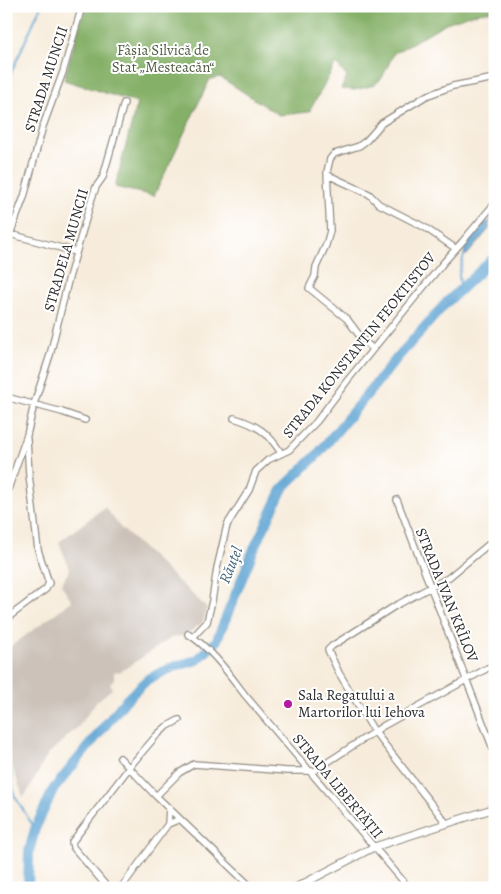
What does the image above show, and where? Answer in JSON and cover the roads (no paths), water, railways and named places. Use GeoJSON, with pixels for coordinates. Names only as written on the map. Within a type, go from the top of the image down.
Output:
{"type":"FeatureCollection","features":[{"type":"Feature","properties":{"kind":"main road"},"geometry":{"type":"LineString","coordinates":[[295,888],[374,847],[495,808]]}},
{"type":"Feature","properties":{"kind":"street","name":"STRADA MUNCII"},"geometry":{"type":"LineString","coordinates":[[6,245],[24,197],[43,126],[63,72],[82,6]]}},
{"type":"Feature","properties":{"kind":"street"},"geometry":{"type":"LineString","coordinates":[[374,349],[362,339],[347,319],[309,288],[330,231],[328,168],[330,159],[334,154],[364,142],[382,123],[426,96],[453,86],[495,78]]}},
{"type":"Feature","properties":{"kind":"street","name":"STRADELA MUNCII"},"geometry":{"type":"LineString","coordinates":[[6,495],[27,435],[92,198],[105,170],[124,103]]}},
{"type":"Feature","properties":{"kind":"street"},"geometry":{"type":"LineString","coordinates":[[328,175],[369,194],[380,204],[424,227],[455,248]]}},
{"type":"Feature","properties":{"kind":"street","name":"STRADA KONSTANTIN FEOKTISTOV"},"geometry":{"type":"LineString","coordinates":[[191,636],[207,622],[217,568],[229,520],[249,490],[256,471],[263,464],[289,450],[317,421],[455,248],[495,203]]}},
{"type":"Feature","properties":{"kind":"street"},"geometry":{"type":"LineString","coordinates":[[10,234],[76,252]]}},
{"type":"Feature","properties":{"kind":"street"},"geometry":{"type":"LineString","coordinates":[[6,397],[85,420]]}},
{"type":"Feature","properties":{"kind":"street"},"geometry":{"type":"LineString","coordinates":[[234,418],[265,432],[275,441],[281,453]]}},
{"type":"Feature","properties":{"kind":"street"},"geometry":{"type":"LineString","coordinates":[[6,619],[46,589],[49,583],[38,550],[29,475],[27,435]]}},
{"type":"Feature","properties":{"kind":"street","name":"STRADA IVAN KRÎLOV"},"geometry":{"type":"LineString","coordinates":[[397,500],[495,754]]}},
{"type":"Feature","properties":{"kind":"street"},"geometry":{"type":"LineString","coordinates":[[447,824],[374,732],[339,673],[328,650],[395,606],[459,571],[495,539]]}},
{"type":"Feature","properties":{"kind":"street","name":"STRADA LIBERTĂȚII"},"geometry":{"type":"LineString","coordinates":[[191,636],[203,644],[409,888]]}},
{"type":"Feature","properties":{"kind":"street"},"geometry":{"type":"LineString","coordinates":[[156,796],[179,773],[194,764],[314,771],[374,732],[495,664]]}},
{"type":"Feature","properties":{"kind":"street"},"geometry":{"type":"LineString","coordinates":[[108,888],[73,847],[72,842],[161,731],[179,720]]}},
{"type":"Feature","properties":{"kind":"street"},"geometry":{"type":"LineString","coordinates":[[120,758],[168,808],[252,888]]}},
{"type":"Feature","properties":{"kind":"street"},"geometry":{"type":"LineString","coordinates":[[168,808],[168,824]]}},
{"type":"Feature","properties":{"kind":"street"},"geometry":{"type":"LineString","coordinates":[[122,888],[168,824],[180,819]]}},
{"type":"Feature","properties":{"kind":"water"},"geometry":{"type":"Polygon","coordinates":[[[486,222],[489,222],[489,229],[467,255],[464,255],[465,245],[472,238],[476,230],[486,222]]]}},
{"type":"Feature","properties":{"kind":"waterway"},"geometry":{"type":"LineString","coordinates":[[6,84],[41,6]]}},
{"type":"Feature","properties":{"kind":"waterway"},"geometry":{"type":"LineString","coordinates":[[489,222],[495,217]]}},
{"type":"Feature","properties":{"kind":"waterway"},"geometry":{"type":"LineString","coordinates":[[460,288],[459,274],[464,255]]}},
{"type":"Feature","properties":{"kind":"waterway","name":"Răuțel"},"geometry":{"type":"LineString","coordinates":[[28,888],[29,852],[35,829],[53,790],[125,701],[148,679],[173,667],[197,660],[216,642],[254,549],[283,488],[318,454],[397,358],[446,303],[495,257]]}},
{"type":"Feature","properties":{"kind":"waterway"},"geometry":{"type":"LineString","coordinates":[[6,759],[10,765],[14,795],[35,829]]}},
{"type":"Feature","properties":{"kind":"place","name":"Sala Regatului a Martorilor lui Iehova"},"geometry":{"type":"Point","coordinates":[288,704]}},
{"type":"Feature","properties":{"kind":"park label","name":"Fâșia Silvică de Stat „Mesteacăn“"},"geometry":{"type":"Point","coordinates":[163,58]}}]}
